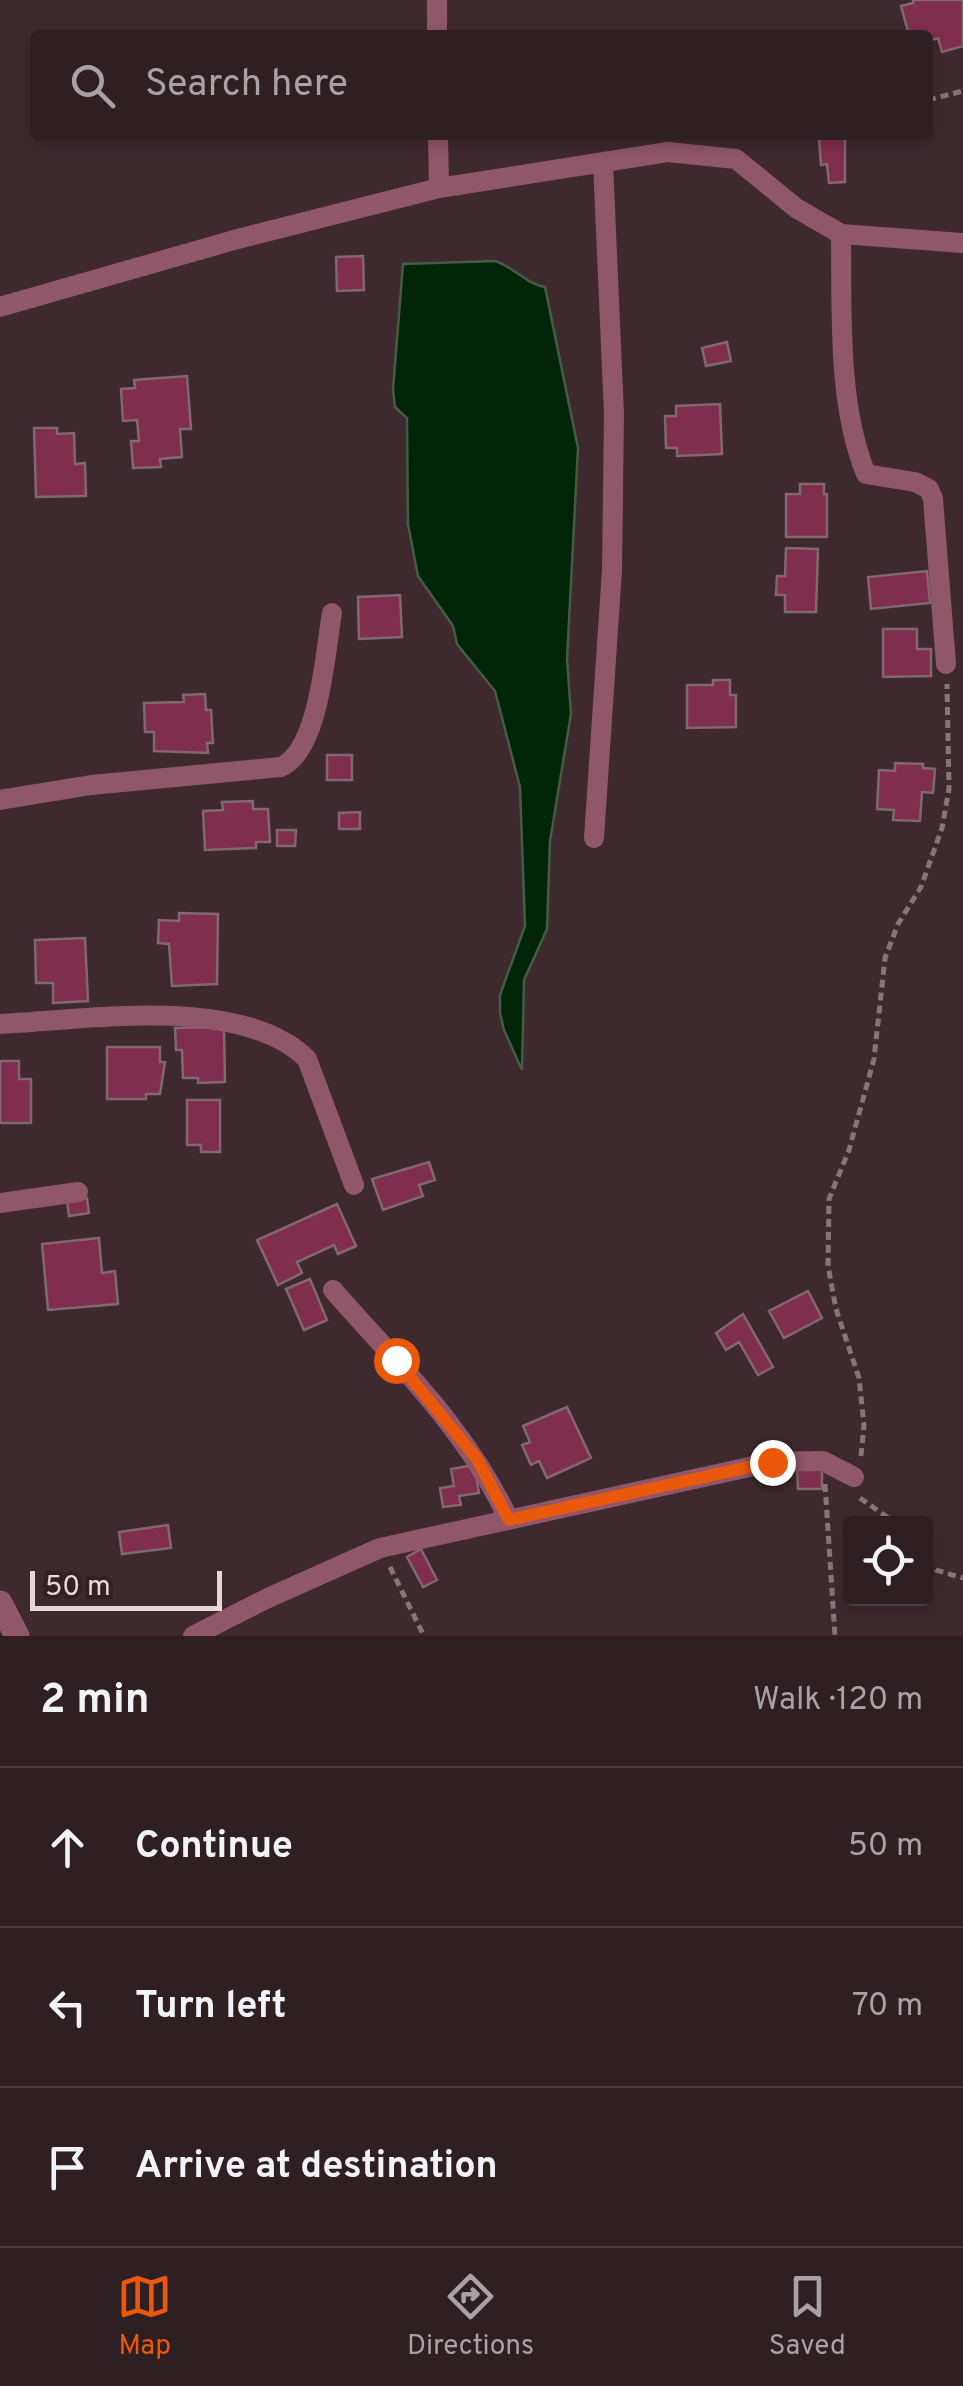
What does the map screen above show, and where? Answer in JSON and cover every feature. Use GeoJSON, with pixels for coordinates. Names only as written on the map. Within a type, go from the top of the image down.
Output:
{"type":"FeatureCollection","features":[{"type":"Feature","properties":{"kind":"street"},"geometry":{"type":"LineString","coordinates":[[437,0],[437,30]]}},
{"type":"Feature","properties":{"kind":"street"},"geometry":{"type":"LineString","coordinates":[[438,140],[439,188]]}},
{"type":"Feature","properties":{"kind":"street"},"geometry":{"type":"LineString","coordinates":[[0,307],[234,240],[439,188],[668,152],[736,159],[796,208],[841,234],[963,243]]}},
{"type":"Feature","properties":{"kind":"street"},"geometry":{"type":"LineString","coordinates":[[594,838],[611,588],[614,414],[602,163]]}},
{"type":"Feature","properties":{"kind":"street"},"geometry":{"type":"LineString","coordinates":[[841,234],[842,329],[850,412],[861,462],[866,474],[915,482],[928,488],[933,499],[946,664]]}},
{"type":"Feature","properties":{"kind":"street"},"geometry":{"type":"LineString","coordinates":[[0,800],[91,784],[220,774],[291,762],[302,750],[312,721],[332,613]]}},
{"type":"Feature","properties":{"kind":"street"},"geometry":{"type":"LineString","coordinates":[[0,1024],[188,1017],[236,1022],[264,1031],[296,1048],[306,1059],[354,1185]]}},
{"type":"Feature","properties":{"kind":"street"},"geometry":{"type":"LineString","coordinates":[[0,1203],[78,1192]]}},
{"type":"Feature","properties":{"kind":"street"},"geometry":{"type":"LineString","coordinates":[[333,1290],[428,1396],[477,1459],[509,1520]]}},
{"type":"Feature","properties":{"kind":"street"},"geometry":{"type":"LineString","coordinates":[[193,1636],[380,1548],[772,1462],[823,1461],[854,1477]]}},
{"type":"Feature","properties":{"kind":"street"},"geometry":{"type":"LineString","coordinates":[[0,1603],[17,1636]]}},
{"type":"Feature","properties":{"kind":"path"},"geometry":{"type":"LineString","coordinates":[[933,99],[963,91]]}},
{"type":"Feature","properties":{"kind":"path"},"geometry":{"type":"LineString","coordinates":[[886,1516],[856,1495],[854,1477],[864,1446],[864,1425],[859,1378],[836,1308],[828,1266],[829,1199],[849,1150],[874,1059],[885,958],[898,924],[921,887],[942,828],[949,789],[946,664]]}},
{"type":"Feature","properties":{"kind":"path"},"geometry":{"type":"LineString","coordinates":[[823,1461],[835,1636]]}},
{"type":"Feature","properties":{"kind":"path"},"geometry":{"type":"LineString","coordinates":[[380,1548],[424,1636]]}},
{"type":"Feature","properties":{"kind":"path"},"geometry":{"type":"LineString","coordinates":[[933,1567],[963,1578]]}},
{"type":"Feature","properties":{"kind":"shaded area"},"geometry":{"type":"Polygon","coordinates":[[[495,261],[545,287],[578,448],[567,659],[571,714],[550,841],[547,929],[524,980],[522,1070],[500,1013],[500,995],[525,926],[520,787],[495,691],[457,644],[453,626],[418,576],[408,524],[407,418],[395,407],[393,390],[403,264],[495,261]]]}},
{"type":"Feature","properties":{"kind":"building"},"geometry":{"type":"Polygon","coordinates":[[[963,0],[963,46],[942,52],[938,38],[933,40],[933,30],[908,30],[901,6],[963,0]]]}},
{"type":"Feature","properties":{"kind":"building"},"geometry":{"type":"Polygon","coordinates":[[[819,140],[845,140],[845,182],[829,183],[827,164],[821,165],[819,140]]]}},
{"type":"Feature","properties":{"kind":"building"},"geometry":{"type":"Polygon","coordinates":[[[363,256],[364,290],[337,291],[336,257],[363,256]]]}},
{"type":"Feature","properties":{"kind":"building"},"geometry":{"type":"Polygon","coordinates":[[[727,342],[731,361],[706,366],[702,348],[727,342]]]}},
{"type":"Feature","properties":{"kind":"building"},"geometry":{"type":"Polygon","coordinates":[[[187,376],[191,429],[180,429],[182,457],[160,459],[161,467],[133,468],[131,441],[139,441],[137,420],[123,421],[121,389],[135,388],[134,380],[187,376]]]}},
{"type":"Feature","properties":{"kind":"building"},"geometry":{"type":"Polygon","coordinates":[[[720,404],[722,454],[677,456],[677,448],[666,448],[665,416],[676,416],[676,406],[720,404]]]}},
{"type":"Feature","properties":{"kind":"building"},"geometry":{"type":"Polygon","coordinates":[[[34,428],[57,428],[57,434],[74,433],[75,464],[85,463],[86,496],[36,497],[34,428]]]}},
{"type":"Feature","properties":{"kind":"building"},"geometry":{"type":"Polygon","coordinates":[[[800,484],[824,484],[827,537],[786,537],[786,494],[800,494],[800,484]]]}},
{"type":"Feature","properties":{"kind":"building"},"geometry":{"type":"Polygon","coordinates":[[[786,548],[818,549],[816,612],[785,612],[785,595],[776,595],[777,576],[785,576],[786,548]]]}},
{"type":"Feature","properties":{"kind":"building"},"geometry":{"type":"Polygon","coordinates":[[[927,571],[930,603],[871,609],[868,577],[927,571]]]}},
{"type":"Feature","properties":{"kind":"building"},"geometry":{"type":"Polygon","coordinates":[[[400,595],[402,637],[359,639],[358,597],[400,595]]]}},
{"type":"Feature","properties":{"kind":"building"},"geometry":{"type":"Polygon","coordinates":[[[883,629],[917,629],[917,649],[931,649],[931,676],[883,677],[883,629]]]}},
{"type":"Feature","properties":{"kind":"building"},"geometry":{"type":"Polygon","coordinates":[[[713,680],[730,680],[730,695],[736,695],[736,727],[687,728],[687,685],[713,685],[713,680]]]}},
{"type":"Feature","properties":{"kind":"building"},"geometry":{"type":"Polygon","coordinates":[[[205,694],[206,710],[211,710],[213,743],[207,743],[208,753],[154,751],[154,732],[145,732],[144,703],[184,702],[183,695],[205,694]]]}},
{"type":"Feature","properties":{"kind":"building"},"geometry":{"type":"Polygon","coordinates":[[[327,755],[352,755],[352,780],[327,780],[327,755]]]}},
{"type":"Feature","properties":{"kind":"building"},"geometry":{"type":"Polygon","coordinates":[[[895,763],[923,764],[923,768],[935,769],[933,793],[922,792],[920,821],[893,820],[894,810],[877,809],[879,770],[895,771],[895,763]]]}},
{"type":"Feature","properties":{"kind":"building"},"geometry":{"type":"Polygon","coordinates":[[[253,801],[253,809],[268,809],[270,842],[256,842],[256,848],[205,850],[203,811],[223,810],[222,802],[253,801]]]}},
{"type":"Feature","properties":{"kind":"building"},"geometry":{"type":"Polygon","coordinates":[[[360,812],[360,829],[339,829],[339,813],[360,812]]]}},
{"type":"Feature","properties":{"kind":"building"},"geometry":{"type":"Polygon","coordinates":[[[277,830],[296,830],[295,846],[277,846],[277,830]]]}},
{"type":"Feature","properties":{"kind":"building"},"geometry":{"type":"Polygon","coordinates":[[[179,913],[218,914],[217,984],[172,986],[169,944],[158,943],[159,920],[179,921],[179,913]]]}},
{"type":"Feature","properties":{"kind":"building"},"geometry":{"type":"Polygon","coordinates":[[[85,938],[88,1001],[53,1003],[53,983],[36,983],[35,940],[85,938]]]}},
{"type":"Feature","properties":{"kind":"building"},"geometry":{"type":"Polygon","coordinates":[[[224,1027],[225,1082],[198,1083],[198,1078],[183,1078],[182,1050],[176,1050],[175,1028],[224,1027]]]}},
{"type":"Feature","properties":{"kind":"building"},"geometry":{"type":"Polygon","coordinates":[[[107,1047],[160,1047],[160,1062],[165,1062],[160,1094],[146,1094],[146,1099],[107,1099],[107,1047]]]}},
{"type":"Feature","properties":{"kind":"building"},"geometry":{"type":"Polygon","coordinates":[[[0,1061],[19,1061],[19,1079],[31,1079],[31,1123],[0,1123],[0,1061]]]}},
{"type":"Feature","properties":{"kind":"building"},"geometry":{"type":"Polygon","coordinates":[[[187,1100],[220,1100],[220,1152],[201,1152],[201,1145],[187,1145],[187,1100]]]}},
{"type":"Feature","properties":{"kind":"building"},"geometry":{"type":"Polygon","coordinates":[[[429,1162],[435,1180],[419,1185],[423,1196],[383,1210],[372,1179],[429,1162]]]}},
{"type":"Feature","properties":{"kind":"building"},"geometry":{"type":"Polygon","coordinates":[[[87,1198],[89,1213],[69,1216],[67,1201],[87,1198]]]}},
{"type":"Feature","properties":{"kind":"building"},"geometry":{"type":"Polygon","coordinates":[[[337,1204],[356,1246],[338,1254],[334,1245],[297,1262],[302,1273],[278,1285],[257,1240],[337,1204]]]}},
{"type":"Feature","properties":{"kind":"building"},"geometry":{"type":"Polygon","coordinates":[[[99,1238],[102,1273],[115,1271],[118,1304],[48,1310],[42,1244],[99,1238]]]}},
{"type":"Feature","properties":{"kind":"building"},"geometry":{"type":"Polygon","coordinates":[[[310,1279],[327,1320],[304,1330],[286,1289],[310,1279]]]}},
{"type":"Feature","properties":{"kind":"building"},"geometry":{"type":"Polygon","coordinates":[[[808,1291],[822,1318],[784,1338],[769,1311],[808,1291]]]}},
{"type":"Feature","properties":{"kind":"building"},"geometry":{"type":"Polygon","coordinates":[[[743,1314],[773,1367],[758,1375],[739,1342],[726,1350],[716,1333],[743,1314]]]}},
{"type":"Feature","properties":{"kind":"building"},"geometry":{"type":"Polygon","coordinates":[[[567,1407],[591,1458],[547,1478],[539,1461],[531,1465],[522,1445],[530,1442],[523,1426],[567,1407]]]}},
{"type":"Feature","properties":{"kind":"building"},"geometry":{"type":"Polygon","coordinates":[[[474,1465],[479,1493],[459,1496],[461,1505],[443,1507],[440,1488],[454,1486],[451,1469],[474,1465]]]}},
{"type":"Feature","properties":{"kind":"building"},"geometry":{"type":"Polygon","coordinates":[[[822,1468],[822,1489],[798,1489],[797,1469],[822,1468]]]}},
{"type":"Feature","properties":{"kind":"building"},"geometry":{"type":"Polygon","coordinates":[[[168,1525],[171,1548],[122,1554],[119,1532],[168,1525]]]}},
{"type":"Feature","properties":{"kind":"building"},"geometry":{"type":"Polygon","coordinates":[[[421,1549],[437,1580],[423,1587],[407,1557],[421,1549]]]}},
{"type":"Feature","properties":{"kind":"route"},"geometry":{"type":"LineString","coordinates":[[396,1360],[477,1459],[509,1520],[772,1462]]}}]}
